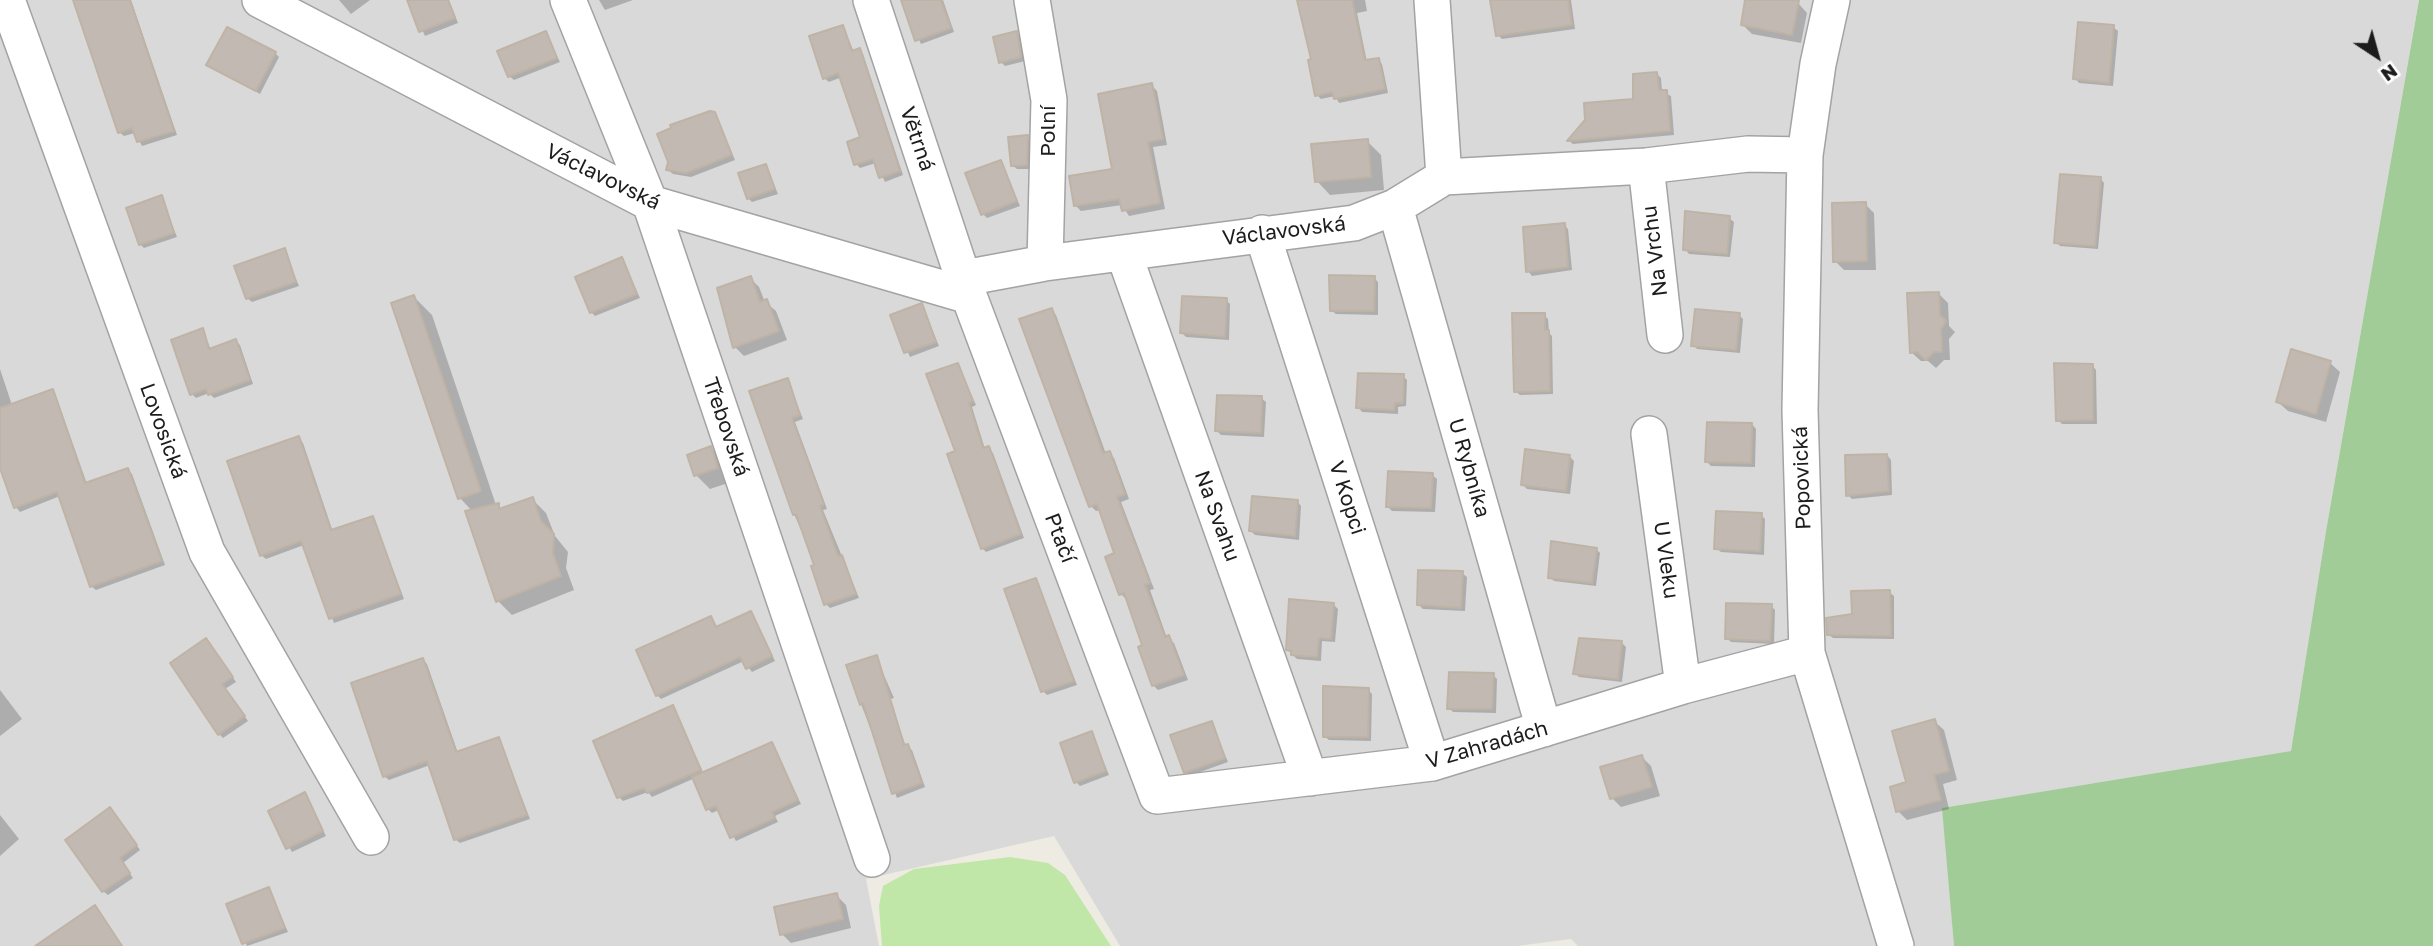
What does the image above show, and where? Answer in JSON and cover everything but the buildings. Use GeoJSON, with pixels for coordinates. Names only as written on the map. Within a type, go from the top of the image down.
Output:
{"type":"FeatureCollection","features":[{"type":"Feature","properties":{"kind":"street","name":"Lovosická"},"geometry":{"type":"LineString","coordinates":[[7,0],[207,552],[372,837]]}},
{"type":"Feature","properties":{"kind":"street","name":"Václavovská"},"geometry":{"type":"LineString","coordinates":[[260,0],[650,203],[967,287],[1045,263],[1354,223],[1395,207],[1444,177],[1646,166],[1748,154],[1805,155]]}},
{"type":"Feature","properties":{"kind":"street","name":"Třebovská"},"geometry":{"type":"LineString","coordinates":[[568,0],[650,203],[872,859]]}},
{"type":"Feature","properties":{"kind":"street","name":"Větrná"},"geometry":{"type":"LineString","coordinates":[[871,0],[967,287]]}},
{"type":"Feature","properties":{"kind":"street","name":"Polní"},"geometry":{"type":"LineString","coordinates":[[1032,0],[1049,100],[1045,263]]}},
{"type":"Feature","properties":{"kind":"street"},"geometry":{"type":"LineString","coordinates":[[1432,0],[1444,177]]}},
{"type":"Feature","properties":{"kind":"street","name":"Popovická"},"geometry":{"type":"LineString","coordinates":[[1832,0],[1818,64],[1805,155],[1800,410],[1807,653],[1896,946]]}},
{"type":"Feature","properties":{"kind":"street","name":"Na Vrchu"},"geometry":{"type":"LineString","coordinates":[[1646,166],[1665,335]]}},
{"type":"Feature","properties":{"kind":"street","name":"U Rybníka"},"geometry":{"type":"LineString","coordinates":[[1395,207],[1544,729]]}},
{"type":"Feature","properties":{"kind":"street","name":"V Kopci"},"geometry":{"type":"LineString","coordinates":[[1262,233],[1432,764]]}},
{"type":"Feature","properties":{"kind":"street","name":"Na Svahu"},"geometry":{"type":"LineString","coordinates":[[1124,254],[1310,778]]}},
{"type":"Feature","properties":{"kind":"street","name":"Ptačí"},"geometry":{"type":"LineString","coordinates":[[967,287],[1157,796]]}},
{"type":"Feature","properties":{"kind":"street","name":"U Vleku"},"geometry":{"type":"LineString","coordinates":[[1650,434],[1683,686]]}},
{"type":"Feature","properties":{"kind":"street","name":"V Zahradách"},"geometry":{"type":"LineString","coordinates":[[1157,796],[1432,764],[1683,686],[1807,653]]}},
{"type":"Feature","properties":{"kind":"shaded area"},"geometry":{"type":"Polygon","coordinates":[[[0,0],[2419,0],[2326,531],[2291,751],[1943,808],[1954,946],[1578,946],[1571,939],[1517,946],[1120,946],[1054,836],[866,879],[879,946],[0,946],[0,0]]]}},
{"type":"Feature","properties":{"kind":"green space"},"geometry":{"type":"Polygon","coordinates":[[[2419,0],[2433,0],[2433,946],[1954,946],[1942,808],[2291,751],[2326,531],[2419,0]]]}},
{"type":"Feature","properties":{"kind":"green space"},"geometry":{"type":"Polygon","coordinates":[[[1010,857],[1048,863],[1065,875],[1111,946],[882,946],[879,906],[883,886],[914,869],[1010,857]]]}}]}
